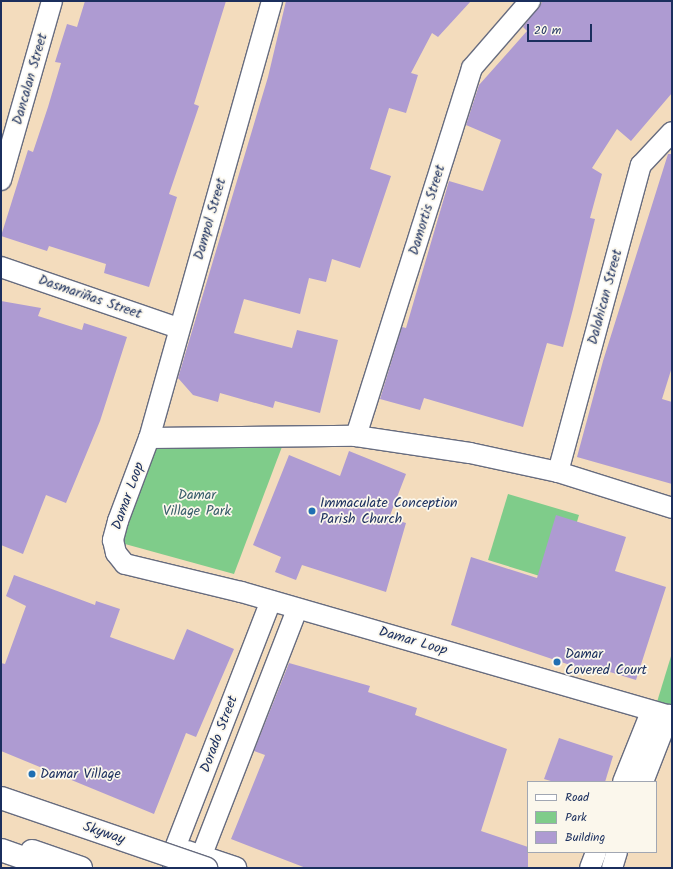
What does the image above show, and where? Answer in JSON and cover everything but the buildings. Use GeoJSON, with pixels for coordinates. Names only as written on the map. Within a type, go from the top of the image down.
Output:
{"type":"FeatureCollection","features":[{"type":"Feature","properties":{"kind":"main road"},"geometry":{"type":"LineString","coordinates":[[1,789],[174,858],[200,864],[235,868]]}},
{"type":"Feature","properties":{"kind":"main road","name":"Skyway"},"geometry":{"type":"LineString","coordinates":[[1,798],[200,864]]}},
{"type":"Feature","properties":{"kind":"main road"},"geometry":{"type":"LineString","coordinates":[[1,840],[81,868]]}},
{"type":"Feature","properties":{"kind":"main road"},"geometry":{"type":"LineString","coordinates":[[1,850],[52,868]]}},
{"type":"Feature","properties":{"kind":"street","name":"Dancalan Street"},"geometry":{"type":"LineString","coordinates":[[1,180],[52,1]]}},
{"type":"Feature","properties":{"kind":"street","name":"Dampol Street"},"geometry":{"type":"LineString","coordinates":[[150,438],[178,328],[272,1]]}},
{"type":"Feature","properties":{"kind":"street","name":"Damortis Street"},"geometry":{"type":"LineString","coordinates":[[356,436],[472,68],[530,1]]}},
{"type":"Feature","properties":{"kind":"street","name":"Dalahican Street"},"geometry":{"type":"LineString","coordinates":[[558,472],[641,165],[672,132]]}},
{"type":"Feature","properties":{"kind":"street","name":"Dasmariñas Street"},"geometry":{"type":"LineString","coordinates":[[1,267],[178,328]]}},
{"type":"Feature","properties":{"kind":"street"},"geometry":{"type":"LineString","coordinates":[[150,438],[356,436],[470,453],[558,472],[660,501],[672,508]]}},
{"type":"Feature","properties":{"kind":"street","name":"Damar Loop"},"geometry":{"type":"LineString","coordinates":[[150,438],[118,521],[113,540],[116,553],[125,564],[271,601],[664,714]]}},
{"type":"Feature","properties":{"kind":"street","name":"Dorado Street"},"geometry":{"type":"LineString","coordinates":[[174,858],[271,601]]}},
{"type":"Feature","properties":{"kind":"street","name":"Dorado Street"},"geometry":{"type":"LineString","coordinates":[[200,864],[297,609]]}},
{"type":"Feature","properties":{"kind":"street"},"geometry":{"type":"LineString","coordinates":[[624,781],[664,714]]}},
{"type":"Feature","properties":{"kind":"street"},"geometry":{"type":"LineString","coordinates":[[643,781],[664,714]]}},
{"type":"Feature","properties":{"kind":"street"},"geometry":{"type":"LineString","coordinates":[[590,868],[596,853]]}},
{"type":"Feature","properties":{"kind":"street"},"geometry":{"type":"LineString","coordinates":[[612,868],[617,853]]}},
{"type":"Feature","properties":{"kind":"green space","name":"Damar Village Park"},"geometry":{"type":"Polygon","coordinates":[[[283,444],[234,574],[125,544],[119,539],[149,445],[283,444]]]}},
{"type":"Feature","properties":{"kind":"green space"},"geometry":{"type":"Polygon","coordinates":[[[508,494],[579,515],[559,582],[488,560],[508,494]]]}},
{"type":"Feature","properties":{"kind":"green space"},"geometry":{"type":"Polygon","coordinates":[[[672,653],[672,706],[657,702],[672,653]]]}},
{"type":"Feature","properties":{"kind":"place","name":"Immaculate Conception Parish Church"},"geometry":{"type":"Point","coordinates":[312,511]}},
{"type":"Feature","properties":{"kind":"place","name":"Damar Covered Court"},"geometry":{"type":"Point","coordinates":[557,662]}},
{"type":"Feature","properties":{"kind":"place","name":"Damar Village"},"geometry":{"type":"Point","coordinates":[32,774]}}]}
